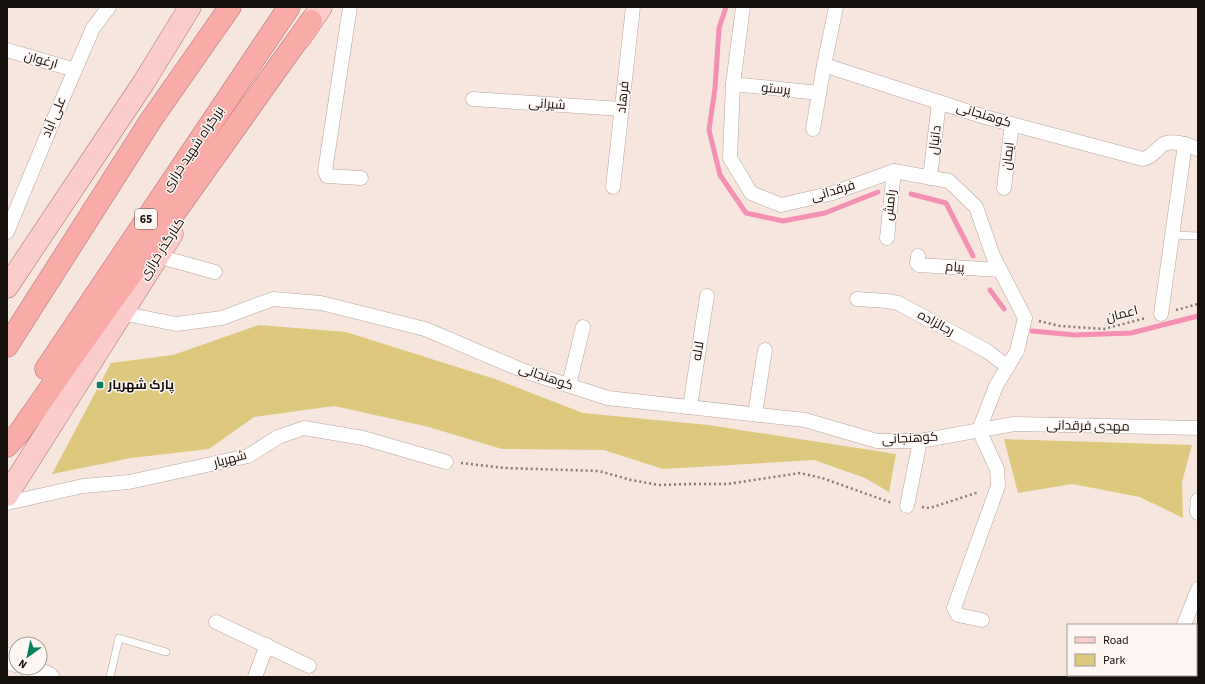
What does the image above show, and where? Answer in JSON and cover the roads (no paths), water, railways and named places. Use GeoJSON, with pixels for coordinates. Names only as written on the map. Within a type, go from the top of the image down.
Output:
{"type":"FeatureCollection","features":[{"type":"Feature","properties":{"kind":"highway"},"geometry":{"type":"LineString","coordinates":[[151,120],[212,7]]}},
{"type":"Feature","properties":{"kind":"highway"},"geometry":{"type":"LineString","coordinates":[[7,346],[151,120],[230,7]]}},
{"type":"Feature","properties":{"kind":"highway","name":"بزرگراه شهید خرازی"},"geometry":{"type":"LineString","coordinates":[[7,433],[62,343],[289,7]]}},
{"type":"Feature","properties":{"kind":"highway"},"geometry":{"type":"LineString","coordinates":[[7,446],[19,433],[316,14]]}},
{"type":"Feature","properties":{"kind":"main road"},"geometry":{"type":"LineString","coordinates":[[7,287],[144,82],[190,7]]}},
{"type":"Feature","properties":{"kind":"main road","name":"کنارگذر خرازی"},"geometry":{"type":"LineString","coordinates":[[9,492],[157,256],[316,14]]}},
{"type":"Feature","properties":{"kind":"street","name":"علی آباد"},"geometry":{"type":"LineString","coordinates":[[7,232],[12,202],[75,70],[93,28],[109,7]]}},
{"type":"Feature","properties":{"kind":"street"},"geometry":{"type":"LineString","coordinates":[[350,7],[325,171],[327,176],[361,178]]}},
{"type":"Feature","properties":{"kind":"street","name":"فرهاد"},"geometry":{"type":"LineString","coordinates":[[613,186],[633,7]]}},
{"type":"Feature","properties":{"kind":"street","name":"فرقدانی"},"geometry":{"type":"LineString","coordinates":[[744,7],[733,84],[730,158],[751,193],[782,205],[832,193],[894,171]]}},
{"type":"Feature","properties":{"kind":"street"},"geometry":{"type":"LineString","coordinates":[[813,129],[818,93],[836,7]]}},
{"type":"Feature","properties":{"kind":"street","name":"ارغوان"},"geometry":{"type":"LineString","coordinates":[[7,50],[75,70]]}},
{"type":"Feature","properties":{"kind":"street","name":"کوهنجانی"},"geometry":{"type":"LineString","coordinates":[[824,65],[984,117],[1143,159],[1151,156],[1165,144],[1170,143],[1192,147]]}},
{"type":"Feature","properties":{"kind":"street","name":"پرستو"},"geometry":{"type":"LineString","coordinates":[[733,84],[818,93]]}},
{"type":"Feature","properties":{"kind":"street","name":"شیرانی"},"geometry":{"type":"LineString","coordinates":[[473,99],[621,109]]}},
{"type":"Feature","properties":{"kind":"street","name":"دانیال"},"geometry":{"type":"LineString","coordinates":[[930,178],[939,102]]}},
{"type":"Feature","properties":{"kind":"street","name":"ایمان"},"geometry":{"type":"LineString","coordinates":[[1004,188],[1012,124]]}},
{"type":"Feature","properties":{"kind":"street"},"geometry":{"type":"LineString","coordinates":[[1161,314],[1173,235],[1192,147]]}},
{"type":"Feature","properties":{"kind":"street"},"geometry":{"type":"LineString","coordinates":[[894,171],[949,181],[976,207],[992,256],[1025,318],[1017,351],[996,386],[979,430],[997,469],[998,486],[954,608],[958,615],[982,620]]}},
{"type":"Feature","properties":{"kind":"street","name":"رامش"},"geometry":{"type":"LineString","coordinates":[[887,238],[894,171]]}},
{"type":"Feature","properties":{"kind":"street"},"geometry":{"type":"LineString","coordinates":[[157,256],[215,272]]}},
{"type":"Feature","properties":{"kind":"street","name":"پیام"},"geometry":{"type":"LineString","coordinates":[[918,256],[917,263],[919,265],[1000,270]]}},
{"type":"Feature","properties":{"kind":"street","name":"لاله"},"geometry":{"type":"LineString","coordinates":[[690,407],[707,296]]}},
{"type":"Feature","properties":{"kind":"street","name":"کوهنجانی"},"geometry":{"type":"LineString","coordinates":[[121,313],[176,324],[222,318],[273,299],[321,303],[425,329],[524,371],[608,398],[805,420],[877,441],[920,440],[979,430]]}},
{"type":"Feature","properties":{"kind":"street","name":"رجالزاده"},"geometry":{"type":"LineString","coordinates":[[857,299],[898,303],[988,351],[1008,368]]}},
{"type":"Feature","properties":{"kind":"street"},"geometry":{"type":"LineString","coordinates":[[569,385],[583,327]]}},
{"type":"Feature","properties":{"kind":"street"},"geometry":{"type":"LineString","coordinates":[[755,414],[765,350]]}},
{"type":"Feature","properties":{"kind":"street","name":"مهدی فرقدانی"},"geometry":{"type":"LineString","coordinates":[[979,430],[1014,424],[1198,428]]}},
{"type":"Feature","properties":{"kind":"street","name":"شهریار"},"geometry":{"type":"LineString","coordinates":[[9,492],[129,482],[248,456],[278,437],[304,428],[363,438],[446,462]]}},
{"type":"Feature","properties":{"kind":"street"},"geometry":{"type":"LineString","coordinates":[[907,506],[920,440]]}},
{"type":"Feature","properties":{"kind":"street"},"geometry":{"type":"LineString","coordinates":[[1198,500],[1198,513]]}},
{"type":"Feature","properties":{"kind":"street"},"geometry":{"type":"LineString","coordinates":[[1184,624],[1198,589]]}},
{"type":"Feature","properties":{"kind":"street"},"geometry":{"type":"LineString","coordinates":[[216,622],[309,666]]}},
{"type":"Feature","properties":{"kind":"street"},"geometry":{"type":"LineString","coordinates":[[255,677],[267,645]]}},
{"type":"Feature","properties":{"kind":"lane"},"geometry":{"type":"LineString","coordinates":[[1173,235],[1198,236]]}},
{"type":"Feature","properties":{"kind":"lane"},"geometry":{"type":"LineString","coordinates":[[110,677],[119,638],[166,652]]}},
{"type":"Feature","properties":{"kind":"waterway"},"geometry":{"type":"LineString","coordinates":[[726,7],[719,28],[715,88],[709,130],[720,175],[746,213],[783,221],[825,213],[878,192]]}},
{"type":"Feature","properties":{"kind":"waterway"},"geometry":{"type":"LineString","coordinates":[[911,194],[946,203],[973,256]]}},
{"type":"Feature","properties":{"kind":"waterway"},"geometry":{"type":"LineString","coordinates":[[990,290],[1004,309]]}},
{"type":"Feature","properties":{"kind":"waterway"},"geometry":{"type":"LineString","coordinates":[[1032,331],[1075,335],[1131,333],[1198,316]]}},
{"type":"Feature","properties":{"kind":"place","name":"پارک شهریار"},"geometry":{"type":"Point","coordinates":[100,385]}}]}
